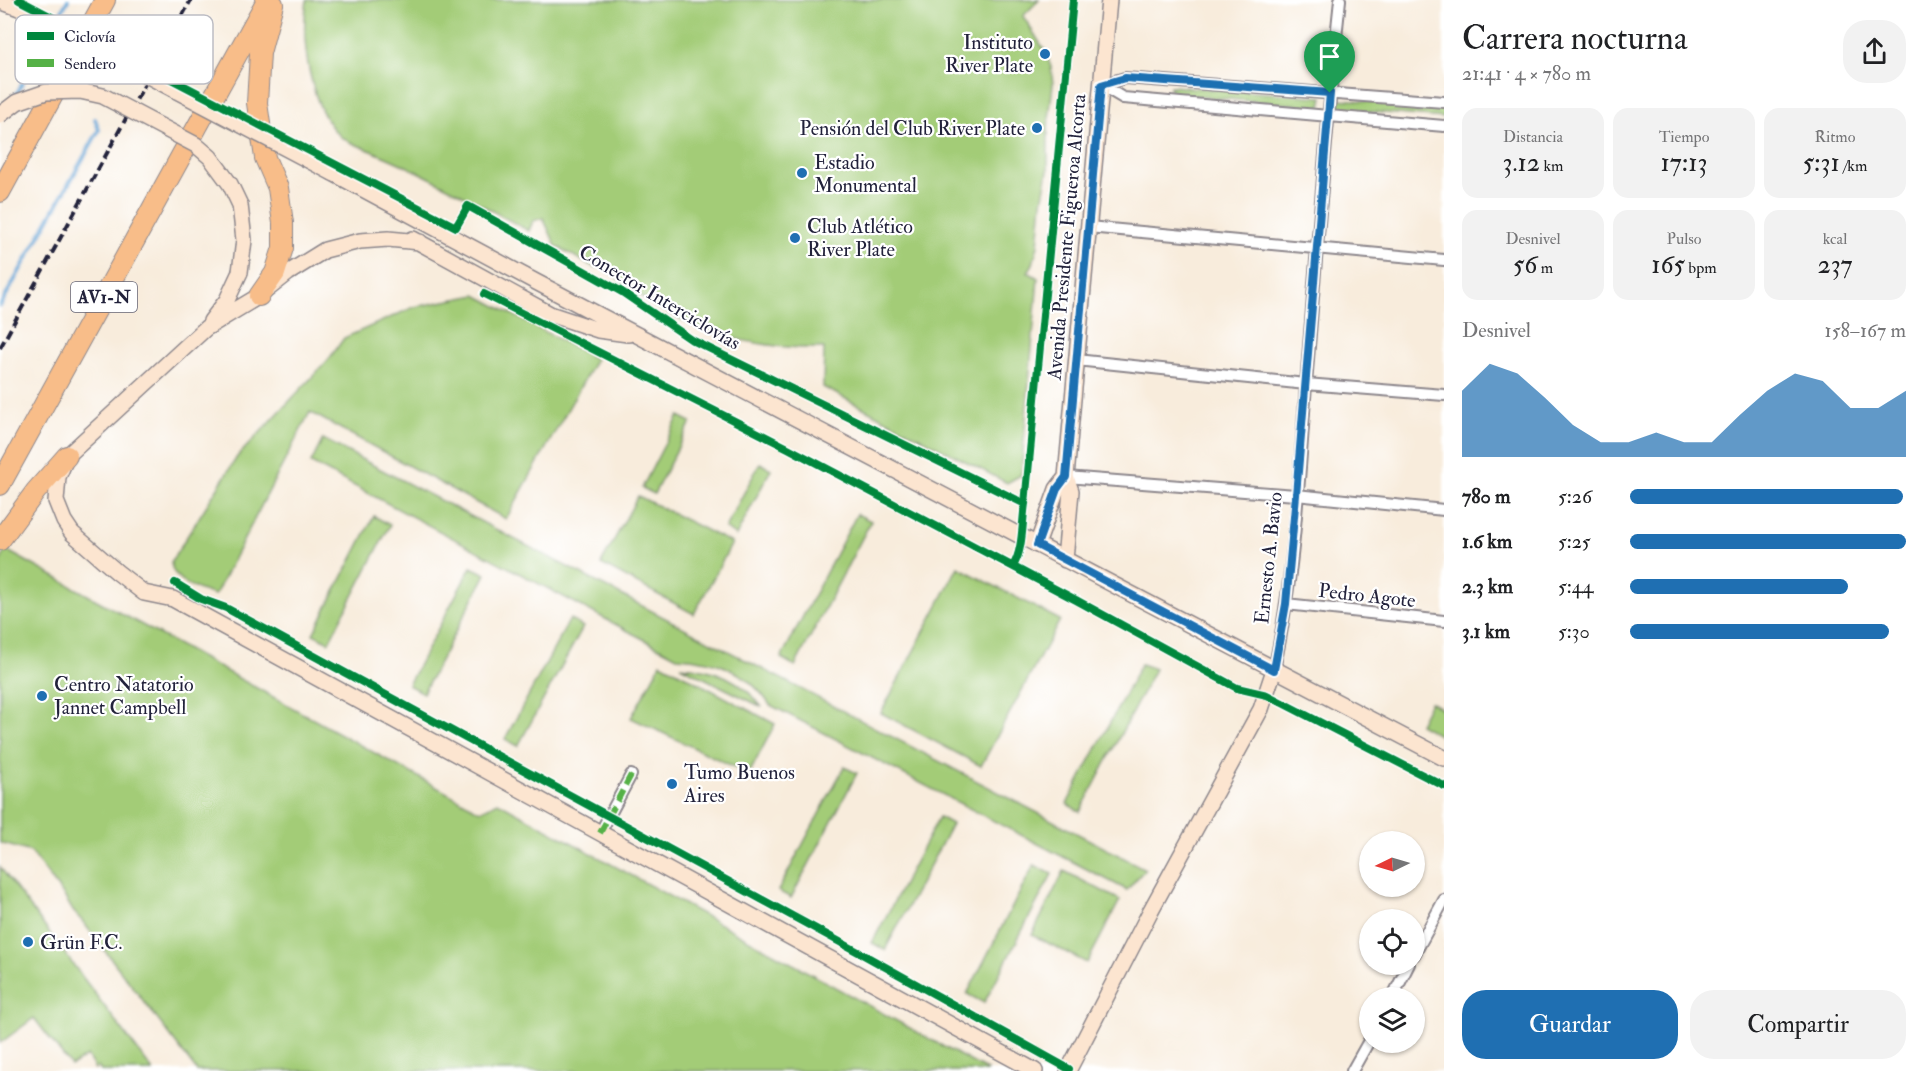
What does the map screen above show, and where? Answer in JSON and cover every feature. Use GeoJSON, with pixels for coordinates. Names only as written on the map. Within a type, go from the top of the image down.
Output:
{"type":"FeatureCollection","features":[{"type":"Feature","properties":{"kind":"highway"},"geometry":{"type":"LineString","coordinates":[[97,15],[105,0]]}},
{"type":"Feature","properties":{"kind":"highway","name":"AV1-N"},"geometry":{"type":"LineString","coordinates":[[0,485],[267,0]]}},
{"type":"Feature","properties":{"kind":"highway"},"geometry":{"type":"LineString","coordinates":[[259,296],[275,273],[283,248],[283,223],[278,188],[265,158],[257,103],[260,53],[274,0]]}},
{"type":"Feature","properties":{"kind":"highway"},"geometry":{"type":"LineString","coordinates":[[0,192],[59,84]]}},
{"type":"Feature","properties":{"kind":"highway"},"geometry":{"type":"LineString","coordinates":[[0,540],[36,491],[67,456]]}},
{"type":"Feature","properties":{"kind":"main road","name":"Avenida Presidente Figueroa Alcorta"},"geometry":{"type":"LineString","coordinates":[[1065,560],[1071,491],[1066,477],[1109,0]]}},
{"type":"Feature","properties":{"kind":"main road"},"geometry":{"type":"LineString","coordinates":[[0,1],[32,15]]}},
{"type":"Feature","properties":{"kind":"main road"},"geometry":{"type":"LineString","coordinates":[[164,84],[1444,758]]}},
{"type":"Feature","properties":{"kind":"main road"},"geometry":{"type":"LineString","coordinates":[[0,115],[17,102],[46,92],[80,91],[103,96],[196,145],[210,157],[230,184],[240,205],[244,240],[240,272],[227,300],[206,328],[67,456],[58,477],[56,501],[72,533],[144,592],[173,599],[1035,1071]]}},
{"type":"Feature","properties":{"kind":"main road"},"geometry":{"type":"LineString","coordinates":[[395,232],[420,242],[550,314],[598,330],[637,335]]}},
{"type":"Feature","properties":{"kind":"main road"},"geometry":{"type":"LineString","coordinates":[[206,328],[259,296],[288,273],[325,250],[388,239],[420,242]]}},
{"type":"Feature","properties":{"kind":"main road","name":"Avenida Presidente Figueroa Alcorta"},"geometry":{"type":"LineString","coordinates":[[1037,545],[1057,489],[1066,477]]}},
{"type":"Feature","properties":{"kind":"main road","name":"Ernesto A. Bavio"},"geometry":{"type":"LineString","coordinates":[[1068,1071],[1151,910],[1261,709],[1274,670]]}},
{"type":"Feature","properties":{"kind":"street","name":"Ernesto A. Bavio"},"geometry":{"type":"LineString","coordinates":[[1274,670],[1286,604],[1340,0]]}},
{"type":"Feature","properties":{"kind":"street"},"geometry":{"type":"LineString","coordinates":[[1101,85],[1125,78],[1444,102]]}},
{"type":"Feature","properties":{"kind":"street"},"geometry":{"type":"LineString","coordinates":[[1101,85],[1123,98],[1444,126]]}},
{"type":"Feature","properties":{"kind":"street"},"geometry":{"type":"LineString","coordinates":[[1088,227],[1444,260]]}},
{"type":"Feature","properties":{"kind":"street"},"geometry":{"type":"LineString","coordinates":[[1076,360],[1306,384],[1444,395]]}},
{"type":"Feature","properties":{"kind":"street"},"geometry":{"type":"LineString","coordinates":[[1066,477],[1296,495],[1444,510]]}},
{"type":"Feature","properties":{"kind":"street","name":"Pedro Agote"},"geometry":{"type":"LineString","coordinates":[[1286,604],[1444,621]]}},
{"type":"Feature","properties":{"kind":"street"},"geometry":{"type":"LineString","coordinates":[[600,833],[631,775]]}},
{"type":"Feature","properties":{"kind":"street"},"geometry":{"type":"LineString","coordinates":[[1425,935],[1444,900]]}},
{"type":"Feature","properties":{"kind":"street"},"geometry":{"type":"LineString","coordinates":[[1352,1071],[1362,1053]]}},
{"type":"Feature","properties":{"kind":"green space","name":"Club Atlético River Plate"},"geometry":{"type":"Polygon","coordinates":[[[307,0],[1039,0],[1023,16],[1045,51],[1051,67],[1053,84],[1048,127],[1048,171],[1038,245],[1033,264],[1028,272],[1038,278],[1021,475],[1007,483],[823,387],[824,348],[763,344],[733,338],[677,318],[626,286],[603,265],[595,268],[556,246],[543,218],[533,221],[529,231],[427,176],[343,139],[330,125],[322,110],[310,73],[305,34],[307,0]]]}},
{"type":"Feature","properties":{"kind":"green space"},"geometry":{"type":"Polygon","coordinates":[[[1170,86],[1323,97],[1321,107],[1170,94],[1170,86]]]}},
{"type":"Feature","properties":{"kind":"green space"},"geometry":{"type":"Polygon","coordinates":[[[1339,99],[1444,107],[1444,118],[1338,109],[1339,99]]]}},
{"type":"Feature","properties":{"kind":"green space"},"geometry":{"type":"Polygon","coordinates":[[[476,295],[596,359],[506,519],[310,412],[215,595],[187,584],[176,575],[171,562],[237,457],[329,359],[344,338],[414,307],[476,295]]]}},
{"type":"Feature","properties":{"kind":"green space"},"geometry":{"type":"Polygon","coordinates":[[[679,416],[691,422],[654,494],[642,488],[679,416]]]}},
{"type":"Feature","properties":{"kind":"green space"},"geometry":{"type":"Polygon","coordinates":[[[323,439],[1145,869],[1127,890],[770,705],[751,683],[730,669],[692,658],[677,657],[311,463],[323,439]]]}},
{"type":"Feature","properties":{"kind":"green space"},"geometry":{"type":"Polygon","coordinates":[[[760,463],[771,469],[736,536],[725,528],[760,463]]]}},
{"type":"Feature","properties":{"kind":"green space"},"geometry":{"type":"Polygon","coordinates":[[[638,496],[732,543],[694,614],[601,564],[638,496]]]}},
{"type":"Feature","properties":{"kind":"green space"},"geometry":{"type":"Polygon","coordinates":[[[857,514],[871,521],[795,666],[781,658],[857,514]]]}},
{"type":"Feature","properties":{"kind":"green space"},"geometry":{"type":"Polygon","coordinates":[[[374,516],[390,525],[329,642],[313,634],[374,516]]]}},
{"type":"Feature","properties":{"kind":"green space"},"geometry":{"type":"Polygon","coordinates":[[[6,550],[480,811],[498,802],[988,1071],[197,1071],[73,911],[31,852],[0,843],[0,562],[6,550]]]}},
{"type":"Feature","properties":{"kind":"green space"},"geometry":{"type":"Polygon","coordinates":[[[471,567],[486,574],[423,693],[408,685],[471,567]]]}},
{"type":"Feature","properties":{"kind":"green space"},"geometry":{"type":"Polygon","coordinates":[[[958,567],[1060,620],[981,766],[881,713],[958,567]]]}},
{"type":"Feature","properties":{"kind":"green space"},"geometry":{"type":"Polygon","coordinates":[[[570,619],[583,627],[518,746],[505,739],[570,619]]]}},
{"type":"Feature","properties":{"kind":"green space"},"geometry":{"type":"Polygon","coordinates":[[[661,663],[775,724],[749,774],[631,718],[661,663]]]}},
{"type":"Feature","properties":{"kind":"green space"},"geometry":{"type":"Polygon","coordinates":[[[1141,664],[1155,669],[1080,812],[1067,804],[1141,664]]]}},
{"type":"Feature","properties":{"kind":"green space"},"geometry":{"type":"Polygon","coordinates":[[[680,666],[715,672],[736,682],[762,707],[680,666]]]}},
{"type":"Feature","properties":{"kind":"green space"},"geometry":{"type":"Polygon","coordinates":[[[1430,702],[1444,710],[1444,738],[1419,724],[1430,702]]]}},
{"type":"Feature","properties":{"kind":"green space"},"geometry":{"type":"Polygon","coordinates":[[[844,767],[857,773],[791,898],[778,891],[844,767]]]}},
{"type":"Feature","properties":{"kind":"green space"},"geometry":{"type":"Polygon","coordinates":[[[939,817],[952,824],[885,950],[872,943],[939,817]]]}},
{"type":"Feature","properties":{"kind":"green space"},"geometry":{"type":"Polygon","coordinates":[[[1034,865],[1052,874],[984,1003],[967,994],[1034,865]]]}},
{"type":"Feature","properties":{"kind":"green space","name":"Grün F.C."},"geometry":{"type":"Polygon","coordinates":[[[0,867],[153,1071],[101,1071],[98,1067],[95,1069],[87,1056],[71,1066],[34,1018],[0,1043],[0,867]]]}},
{"type":"Feature","properties":{"kind":"green space"},"geometry":{"type":"Polygon","coordinates":[[[1064,871],[1120,900],[1087,963],[1032,935],[1064,871]]]}},
{"type":"Feature","properties":{"kind":"waterway"},"geometry":{"type":"LineString","coordinates":[[60,15],[68,0]]}},
{"type":"Feature","properties":{"kind":"waterway"},"geometry":{"type":"LineString","coordinates":[[15,97],[22,84]]}},
{"type":"Feature","properties":{"kind":"waterway"},"geometry":{"type":"LineString","coordinates":[[0,306],[99,130],[95,119]]}},
{"type":"Feature","properties":{"kind":"railway"},"geometry":{"type":"LineString","coordinates":[[183,15],[191,0]]}},
{"type":"Feature","properties":{"kind":"railway"},"geometry":{"type":"LineString","coordinates":[[0,348],[145,84]]}},
{"type":"Feature","properties":{"kind":"marked path"},"geometry":{"type":"LineString","coordinates":[[600,833],[631,775]]}},
{"type":"Feature","properties":{"kind":"cycle path","name":"Conector Interciclovías"},"geometry":{"type":"LineString","coordinates":[[19,0],[48,15]]}},
{"type":"Feature","properties":{"kind":"cycle path"},"geometry":{"type":"LineString","coordinates":[[1013,566],[1019,553],[1022,536],[1073,0]]}},
{"type":"Feature","properties":{"kind":"cycle path","name":"Conector Interciclovías"},"geometry":{"type":"LineString","coordinates":[[181,84],[456,227],[468,206],[622,292],[692,340],[1025,504]]}},
{"type":"Feature","properties":{"kind":"cycle path"},"geometry":{"type":"LineString","coordinates":[[484,294],[788,448],[1237,688],[1267,695],[1444,786]]}},
{"type":"Feature","properties":{"kind":"cycle path"},"geometry":{"type":"LineString","coordinates":[[175,583],[201,599],[226,608],[1069,1069]]}},
{"type":"Feature","properties":{"kind":"place","name":"Instituto River Plate"},"geometry":{"type":"Point","coordinates":[1045,54]}},
{"type":"Feature","properties":{"kind":"place","name":"Pensión del Club River Plate"},"geometry":{"type":"Point","coordinates":[1037,128]}},
{"type":"Feature","properties":{"kind":"place","name":"Estadio Monumental"},"geometry":{"type":"Point","coordinates":[802,173]}},
{"type":"Feature","properties":{"kind":"place","name":"Club Atlético River Plate"},"geometry":{"type":"Point","coordinates":[795,238]}},
{"type":"Feature","properties":{"kind":"place","name":"Centro Natatorio Jannet Campbell"},"geometry":{"type":"Point","coordinates":[42,696]}},
{"type":"Feature","properties":{"kind":"place","name":"Tumo Buenos Aires"},"geometry":{"type":"Point","coordinates":[672,784]}},
{"type":"Feature","properties":{"kind":"place","name":"Grün F.C."},"geometry":{"type":"Point","coordinates":[28,942]}},
{"type":"Feature","properties":{"kind":"route"},"geometry":{"type":"LineString","coordinates":[[1125,78],[1330,93],[1286,604],[1274,670],[1037,545],[1057,489],[1066,477],[1101,85],[1125,78]]}}]}
